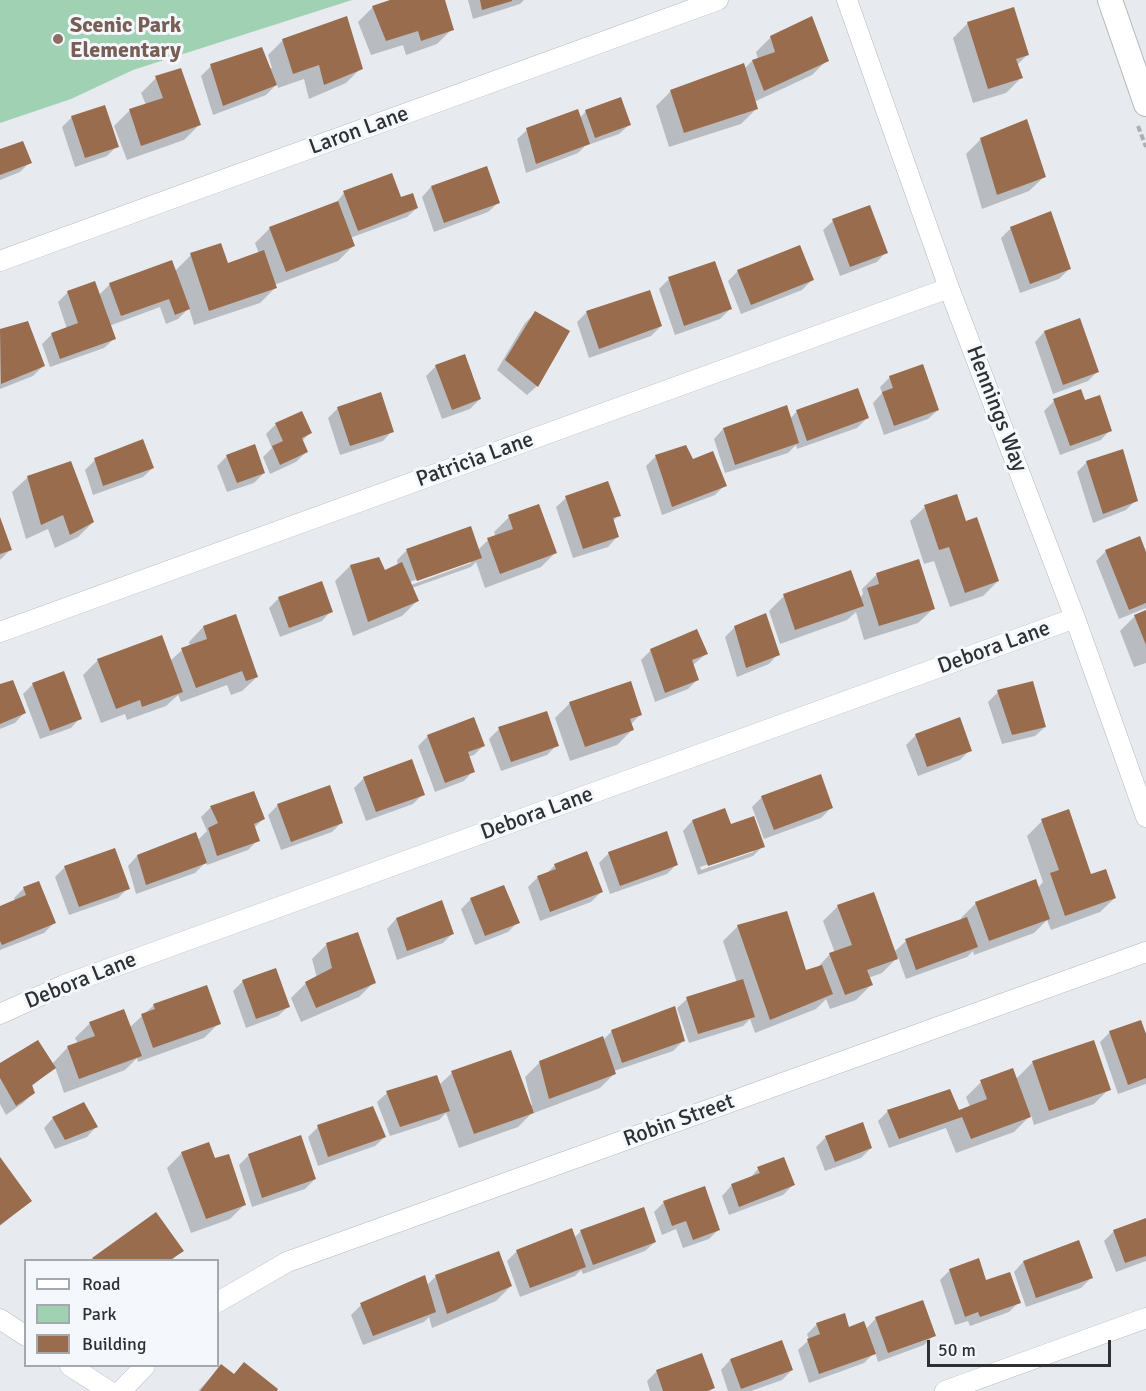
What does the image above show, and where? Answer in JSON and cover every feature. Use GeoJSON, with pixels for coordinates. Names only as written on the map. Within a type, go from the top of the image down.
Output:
{"type":"FeatureCollection","features":[{"type":"Feature","properties":{"kind":"street","name":"Laron Lane"},"geometry":{"type":"LineString","coordinates":[[0,261],[718,0]]}},
{"type":"Feature","properties":{"kind":"street","name":"Hennings Way"},"geometry":{"type":"LineString","coordinates":[[847,0],[950,288],[1075,618],[1146,817]]}},
{"type":"Feature","properties":{"kind":"street"},"geometry":{"type":"LineString","coordinates":[[1110,0],[1146,104]]}},
{"type":"Feature","properties":{"kind":"street","name":"Patricia Lane"},"geometry":{"type":"LineString","coordinates":[[0,632],[950,288]]}},
{"type":"Feature","properties":{"kind":"street","name":"Debora Lane"},"geometry":{"type":"LineString","coordinates":[[0,1014],[86,977],[1075,618]]}},
{"type":"Feature","properties":{"kind":"street","name":"Robin Street"},"geometry":{"type":"LineString","coordinates":[[219,1301],[287,1262],[1146,952]]}},
{"type":"Feature","properties":{"kind":"street"},"geometry":{"type":"LineString","coordinates":[[945,1391],[1146,1318]]}},
{"type":"Feature","properties":{"kind":"street"},"geometry":{"type":"LineString","coordinates":[[0,1319],[24,1335]]}},
{"type":"Feature","properties":{"kind":"street"},"geometry":{"type":"LineString","coordinates":[[73,1367],[109,1391]]}},
{"type":"Feature","properties":{"kind":"street"},"geometry":{"type":"LineString","coordinates":[[121,1391],[143,1367]]}},
{"type":"Feature","properties":{"kind":"green space"},"geometry":{"type":"Polygon","coordinates":[[[0,0],[352,0],[133,70],[71,99],[0,123],[0,0]]]}},
{"type":"Feature","properties":{"kind":"building"},"geometry":{"type":"Polygon","coordinates":[[[390,0],[445,0],[454,30],[421,41],[418,31],[386,41],[372,6],[390,0]]]}},
{"type":"Feature","properties":{"kind":"building"},"geometry":{"type":"Polygon","coordinates":[[[480,0],[512,0],[512,1],[482,10],[480,0]]]}},
{"type":"Feature","properties":{"kind":"building"},"geometry":{"type":"Polygon","coordinates":[[[1014,7],[1029,55],[1016,59],[1023,78],[988,89],[967,22],[1014,7]]]}},
{"type":"Feature","properties":{"kind":"building"},"geometry":{"type":"Polygon","coordinates":[[[347,16],[363,69],[324,85],[319,65],[293,74],[282,39],[347,16]]]}},
{"type":"Feature","properties":{"kind":"building"},"geometry":{"type":"Polygon","coordinates":[[[812,16],[829,61],[764,91],[752,60],[775,52],[770,36],[812,16]]]}},
{"type":"Feature","properties":{"kind":"building"},"geometry":{"type":"Polygon","coordinates":[[[262,47],[277,85],[223,106],[210,64],[262,47]]]}},
{"type":"Feature","properties":{"kind":"building"},"geometry":{"type":"Polygon","coordinates":[[[744,63],[758,109],[684,133],[670,90],[744,63]]]}},
{"type":"Feature","properties":{"kind":"building"},"geometry":{"type":"Polygon","coordinates":[[[181,68],[201,125],[141,146],[129,109],[163,98],[155,76],[181,68]]]}},
{"type":"Feature","properties":{"kind":"building"},"geometry":{"type":"Polygon","coordinates":[[[621,97],[631,125],[595,138],[585,110],[621,97]]]}},
{"type":"Feature","properties":{"kind":"building"},"geometry":{"type":"Polygon","coordinates":[[[105,105],[119,147],[85,158],[71,116],[105,105]]]}},
{"type":"Feature","properties":{"kind":"building"},"geometry":{"type":"Polygon","coordinates":[[[578,109],[590,144],[536,164],[526,128],[578,109]]]}},
{"type":"Feature","properties":{"kind":"building"},"geometry":{"type":"Polygon","coordinates":[[[1027,119],[1046,177],[997,195],[980,138],[1027,119]]]}},
{"type":"Feature","properties":{"kind":"building"},"geometry":{"type":"Polygon","coordinates":[[[23,141],[32,163],[0,175],[0,149],[23,141]]]}},
{"type":"Feature","properties":{"kind":"building"},"geometry":{"type":"Polygon","coordinates":[[[487,166],[500,203],[444,223],[431,186],[487,166]]]}},
{"type":"Feature","properties":{"kind":"building"},"geometry":{"type":"Polygon","coordinates":[[[392,173],[401,197],[413,193],[418,208],[358,231],[343,191],[392,173]]]}},
{"type":"Feature","properties":{"kind":"building"},"geometry":{"type":"Polygon","coordinates":[[[338,201],[355,246],[286,272],[269,227],[338,201]]]}},
{"type":"Feature","properties":{"kind":"building"},"geometry":{"type":"Polygon","coordinates":[[[870,205],[888,253],[850,267],[832,219],[870,205]]]}},
{"type":"Feature","properties":{"kind":"building"},"geometry":{"type":"Polygon","coordinates":[[[1051,211],[1071,269],[1030,284],[1010,227],[1051,211]]]}},
{"type":"Feature","properties":{"kind":"building"},"geometry":{"type":"Polygon","coordinates":[[[221,243],[228,263],[264,250],[277,288],[209,311],[190,253],[221,243]]]}},
{"type":"Feature","properties":{"kind":"building"},"geometry":{"type":"Polygon","coordinates":[[[800,245],[814,280],[751,305],[737,270],[800,245]]]}},
{"type":"Feature","properties":{"kind":"building"},"geometry":{"type":"Polygon","coordinates":[[[172,260],[190,309],[175,315],[169,299],[121,316],[109,283],[172,260]]]}},
{"type":"Feature","properties":{"kind":"building"},"geometry":{"type":"Polygon","coordinates":[[[715,261],[732,309],[684,326],[668,277],[715,261]]]}},
{"type":"Feature","properties":{"kind":"building"},"geometry":{"type":"Polygon","coordinates":[[[95,281],[116,339],[60,359],[51,333],[78,323],[67,291],[95,281]]]}},
{"type":"Feature","properties":{"kind":"building"},"geometry":{"type":"Polygon","coordinates":[[[650,290],[662,326],[599,349],[586,311],[650,290]]]}},
{"type":"Feature","properties":{"kind":"building"},"geometry":{"type":"Polygon","coordinates":[[[535,311],[570,331],[538,387],[505,360],[535,311]]]}},
{"type":"Feature","properties":{"kind":"building"},"geometry":{"type":"Polygon","coordinates":[[[1080,318],[1099,372],[1063,385],[1044,331],[1080,318]]]}},
{"type":"Feature","properties":{"kind":"building"},"geometry":{"type":"Polygon","coordinates":[[[28,321],[45,366],[1,384],[0,329],[28,321]]]}},
{"type":"Feature","properties":{"kind":"building"},"geometry":{"type":"Polygon","coordinates":[[[465,354],[481,399],[452,410],[435,365],[465,354]]]}},
{"type":"Feature","properties":{"kind":"building"},"geometry":{"type":"Polygon","coordinates":[[[923,364],[939,410],[894,426],[882,392],[893,388],[889,376],[923,364]]]}},
{"type":"Feature","properties":{"kind":"building"},"geometry":{"type":"Polygon","coordinates":[[[858,388],[869,418],[807,441],[796,410],[858,388]]]}},
{"type":"Feature","properties":{"kind":"building"},"geometry":{"type":"Polygon","coordinates":[[[1081,389],[1085,400],[1100,395],[1112,431],[1070,446],[1053,399],[1081,389]]]}},
{"type":"Feature","properties":{"kind":"building"},"geometry":{"type":"Polygon","coordinates":[[[381,392],[394,432],[350,446],[337,407],[381,392]]]}},
{"type":"Feature","properties":{"kind":"building"},"geometry":{"type":"Polygon","coordinates":[[[787,405],[799,443],[735,465],[723,428],[787,405]]]}},
{"type":"Feature","properties":{"kind":"building"},"geometry":{"type":"Polygon","coordinates":[[[302,411],[312,433],[302,438],[308,452],[280,465],[272,446],[283,441],[275,423],[302,411]]]}},
{"type":"Feature","properties":{"kind":"building"},"geometry":{"type":"Polygon","coordinates":[[[143,439],[154,468],[103,486],[94,458],[143,439]]]}},
{"type":"Feature","properties":{"kind":"building"},"geometry":{"type":"Polygon","coordinates":[[[255,444],[265,473],[237,483],[226,455],[255,444]]]}},
{"type":"Feature","properties":{"kind":"building"},"geometry":{"type":"Polygon","coordinates":[[[686,445],[693,459],[713,451],[727,486],[672,507],[655,455],[686,445]]]}},
{"type":"Feature","properties":{"kind":"building"},"geometry":{"type":"Polygon","coordinates":[[[1123,449],[1138,501],[1103,514],[1086,461],[1123,449]]]}},
{"type":"Feature","properties":{"kind":"building"},"geometry":{"type":"Polygon","coordinates":[[[71,461],[94,522],[70,535],[63,515],[41,525],[27,476],[71,461]]]}},
{"type":"Feature","properties":{"kind":"building"},"geometry":{"type":"Polygon","coordinates":[[[608,481],[621,516],[613,518],[619,537],[583,549],[565,496],[608,481]]]}},
{"type":"Feature","properties":{"kind":"building"},"geometry":{"type":"Polygon","coordinates":[[[957,494],[966,521],[977,517],[999,581],[965,593],[949,547],[939,550],[924,505],[957,494]]]}},
{"type":"Feature","properties":{"kind":"building"},"geometry":{"type":"Polygon","coordinates":[[[539,504],[557,553],[500,574],[487,538],[513,529],[508,515],[539,504]]]}},
{"type":"Feature","properties":{"kind":"building"},"geometry":{"type":"Polygon","coordinates":[[[0,517],[12,550],[0,554],[0,517]]]}},
{"type":"Feature","properties":{"kind":"building"},"geometry":{"type":"Polygon","coordinates":[[[471,526],[482,558],[417,581],[406,549],[471,526]]]}},
{"type":"Feature","properties":{"kind":"building"},"geometry":{"type":"Polygon","coordinates":[[[1140,536],[1146,552],[1146,603],[1129,610],[1105,550],[1140,536]]]}},
{"type":"Feature","properties":{"kind":"building"},"geometry":{"type":"Polygon","coordinates":[[[379,557],[385,570],[402,562],[419,601],[368,622],[350,565],[379,557]]]}},
{"type":"Feature","properties":{"kind":"building"},"geometry":{"type":"Polygon","coordinates":[[[919,559],[935,609],[879,626],[867,588],[879,584],[876,573],[919,559]]]}},
{"type":"Feature","properties":{"kind":"building"},"geometry":{"type":"Polygon","coordinates":[[[851,570],[864,606],[795,630],[783,594],[851,570]]]}},
{"type":"Feature","properties":{"kind":"building"},"geometry":{"type":"Polygon","coordinates":[[[322,581],[333,612],[289,628],[278,597],[322,581]]]}},
{"type":"Feature","properties":{"kind":"building"},"geometry":{"type":"Polygon","coordinates":[[[1146,610],[1146,645],[1134,615],[1146,610]]]}},
{"type":"Feature","properties":{"kind":"building"},"geometry":{"type":"Polygon","coordinates":[[[766,613],[780,655],[746,668],[734,626],[766,613]]]}},
{"type":"Feature","properties":{"kind":"building"},"geometry":{"type":"Polygon","coordinates":[[[236,614],[258,677],[246,681],[242,671],[196,688],[181,648],[207,639],[203,626],[236,614]]]}},
{"type":"Feature","properties":{"kind":"building"},"geometry":{"type":"Polygon","coordinates":[[[697,629],[708,654],[692,660],[699,680],[665,693],[650,649],[697,629]]]}},
{"type":"Feature","properties":{"kind":"building"},"geometry":{"type":"Polygon","coordinates":[[[162,635],[183,692],[142,707],[140,700],[116,709],[97,659],[162,635]]]}},
{"type":"Feature","properties":{"kind":"building"},"geometry":{"type":"Polygon","coordinates":[[[64,671],[82,719],[50,731],[32,683],[64,671]]]}},
{"type":"Feature","properties":{"kind":"building"},"geometry":{"type":"Polygon","coordinates":[[[13,680],[26,713],[0,724],[0,684],[13,680]]]}},
{"type":"Feature","properties":{"kind":"building"},"geometry":{"type":"Polygon","coordinates":[[[631,681],[642,715],[630,719],[634,730],[585,747],[569,702],[631,681]]]}},
{"type":"Feature","properties":{"kind":"building"},"geometry":{"type":"Polygon","coordinates":[[[1033,681],[1046,727],[1012,735],[997,690],[1033,681]]]}},
{"type":"Feature","properties":{"kind":"building"},"geometry":{"type":"Polygon","coordinates":[[[547,711],[559,746],[511,762],[498,727],[547,711]]]}},
{"type":"Feature","properties":{"kind":"building"},"geometry":{"type":"Polygon","coordinates":[[[474,717],[485,746],[468,752],[475,772],[445,783],[427,735],[474,717]]]}},
{"type":"Feature","properties":{"kind":"building"},"geometry":{"type":"Polygon","coordinates":[[[960,717],[972,751],[927,767],[915,734],[960,717]]]}},
{"type":"Feature","properties":{"kind":"building"},"geometry":{"type":"Polygon","coordinates":[[[412,759],[425,795],[376,812],[363,777],[412,759]]]}},
{"type":"Feature","properties":{"kind":"building"},"geometry":{"type":"Polygon","coordinates":[[[821,774],[833,808],[774,830],[761,796],[821,774]]]}},
{"type":"Feature","properties":{"kind":"building"},"geometry":{"type":"Polygon","coordinates":[[[330,785],[343,823],[291,842],[277,804],[330,785]]]}},
{"type":"Feature","properties":{"kind":"building"},"geometry":{"type":"Polygon","coordinates":[[[254,791],[265,819],[254,824],[260,841],[217,856],[208,828],[218,823],[210,806],[254,791]]]}},
{"type":"Feature","properties":{"kind":"building"},"geometry":{"type":"Polygon","coordinates":[[[725,808],[731,824],[754,816],[765,847],[708,866],[692,820],[725,808]]]}},
{"type":"Feature","properties":{"kind":"building"},"geometry":{"type":"Polygon","coordinates":[[[1069,809],[1091,874],[1106,869],[1116,898],[1065,916],[1050,873],[1059,870],[1041,819],[1069,809]]]}},
{"type":"Feature","properties":{"kind":"building"},"geometry":{"type":"Polygon","coordinates":[[[667,831],[678,865],[620,886],[608,852],[667,831]]]}},
{"type":"Feature","properties":{"kind":"building"},"geometry":{"type":"Polygon","coordinates":[[[196,832],[207,863],[146,885],[137,855],[196,832]]]}},
{"type":"Feature","properties":{"kind":"building"},"geometry":{"type":"Polygon","coordinates":[[[115,848],[130,889],[79,907],[64,866],[115,848]]]}},
{"type":"Feature","properties":{"kind":"building"},"geometry":{"type":"Polygon","coordinates":[[[587,851],[603,892],[550,912],[537,876],[556,869],[554,864],[587,851]]]}},
{"type":"Feature","properties":{"kind":"building"},"geometry":{"type":"Polygon","coordinates":[[[1036,879],[1050,919],[989,941],[975,902],[1036,879]]]}},
{"type":"Feature","properties":{"kind":"building"},"geometry":{"type":"Polygon","coordinates":[[[39,881],[56,923],[2,945],[0,906],[26,895],[23,887],[39,881]]]}},
{"type":"Feature","properties":{"kind":"building"},"geometry":{"type":"Polygon","coordinates":[[[504,885],[520,923],[485,936],[470,898],[504,885]]]}},
{"type":"Feature","properties":{"kind":"building"},"geometry":{"type":"Polygon","coordinates":[[[874,892],[898,959],[867,970],[873,985],[845,995],[829,953],[852,945],[837,905],[874,892]]]}},
{"type":"Feature","properties":{"kind":"building"},"geometry":{"type":"Polygon","coordinates":[[[442,900],[454,934],[407,951],[396,918],[442,900]]]}},
{"type":"Feature","properties":{"kind":"building"},"geometry":{"type":"Polygon","coordinates":[[[787,911],[806,970],[822,965],[833,994],[770,1020],[737,925],[787,911]]]}},
{"type":"Feature","properties":{"kind":"building"},"geometry":{"type":"Polygon","coordinates":[[[967,917],[978,947],[916,970],[905,939],[967,917]]]}},
{"type":"Feature","properties":{"kind":"building"},"geometry":{"type":"Polygon","coordinates":[[[358,932],[376,983],[316,1008],[305,982],[332,968],[326,943],[358,932]]]}},
{"type":"Feature","properties":{"kind":"building"},"geometry":{"type":"Polygon","coordinates":[[[276,968],[290,1007],[256,1019],[242,980],[276,968]]]}},
{"type":"Feature","properties":{"kind":"building"},"geometry":{"type":"Polygon","coordinates":[[[743,979],[755,1017],[698,1034],[686,997],[743,979]]]}},
{"type":"Feature","properties":{"kind":"building"},"geometry":{"type":"Polygon","coordinates":[[[207,985],[221,1024],[153,1048],[141,1014],[155,1009],[153,1004],[207,985]]]}},
{"type":"Feature","properties":{"kind":"building"},"geometry":{"type":"Polygon","coordinates":[[[675,1006],[685,1041],[622,1063],[611,1030],[675,1006]]]}},
{"type":"Feature","properties":{"kind":"building"},"geometry":{"type":"Polygon","coordinates":[[[124,1009],[142,1056],[79,1079],[67,1046],[95,1036],[89,1022],[124,1009]]]}},
{"type":"Feature","properties":{"kind":"building"},"geometry":{"type":"Polygon","coordinates":[[[1141,1020],[1146,1034],[1146,1078],[1128,1085],[1109,1031],[1141,1020]]]}},
{"type":"Feature","properties":{"kind":"building"},"geometry":{"type":"Polygon","coordinates":[[[603,1036],[616,1074],[549,1099],[539,1061],[603,1036]]]}},
{"type":"Feature","properties":{"kind":"building"},"geometry":{"type":"Polygon","coordinates":[[[38,1040],[56,1068],[32,1085],[35,1093],[16,1106],[0,1078],[0,1063],[38,1040]]]}},
{"type":"Feature","properties":{"kind":"building"},"geometry":{"type":"Polygon","coordinates":[[[1094,1040],[1111,1090],[1049,1111],[1032,1061],[1094,1040]]]}},
{"type":"Feature","properties":{"kind":"building"},"geometry":{"type":"Polygon","coordinates":[[[511,1050],[534,1113],[474,1134],[451,1071],[511,1050]]]}},
{"type":"Feature","properties":{"kind":"building"},"geometry":{"type":"Polygon","coordinates":[[[1013,1068],[1031,1117],[971,1139],[962,1117],[899,1139],[887,1110],[950,1089],[959,1110],[987,1099],[980,1080],[1013,1068]]]}},
{"type":"Feature","properties":{"kind":"building"},"geometry":{"type":"Polygon","coordinates":[[[437,1075],[450,1111],[400,1127],[386,1091],[437,1075]]]}},
{"type":"Feature","properties":{"kind":"building"},"geometry":{"type":"Polygon","coordinates":[[[84,1102],[98,1127],[65,1140],[52,1117],[84,1102]]]}},
{"type":"Feature","properties":{"kind":"building"},"geometry":{"type":"Polygon","coordinates":[[[373,1106],[386,1137],[328,1157],[317,1125],[373,1106]]]}},
{"type":"Feature","properties":{"kind":"building"},"geometry":{"type":"Polygon","coordinates":[[[863,1122],[872,1148],[835,1162],[825,1136],[863,1122]]]}},
{"type":"Feature","properties":{"kind":"building"},"geometry":{"type":"Polygon","coordinates":[[[301,1135],[316,1179],[262,1198],[248,1154],[301,1135]]]}},
{"type":"Feature","properties":{"kind":"building"},"geometry":{"type":"Polygon","coordinates":[[[209,1142],[215,1158],[229,1154],[246,1205],[206,1219],[181,1152],[209,1142]]]}},
{"type":"Feature","properties":{"kind":"building"},"geometry":{"type":"Polygon","coordinates":[[[0,1157],[32,1201],[0,1225],[0,1157]]]}},
{"type":"Feature","properties":{"kind":"building"},"geometry":{"type":"Polygon","coordinates":[[[784,1157],[795,1185],[739,1207],[731,1184],[760,1173],[757,1167],[784,1157]]]}},
{"type":"Feature","properties":{"kind":"building"},"geometry":{"type":"Polygon","coordinates":[[[705,1186],[720,1230],[693,1240],[686,1221],[672,1226],[663,1201],[705,1186]]]}},
{"type":"Feature","properties":{"kind":"building"},"geometry":{"type":"Polygon","coordinates":[[[644,1207],[656,1242],[593,1265],[580,1230],[644,1207]]]}},
{"type":"Feature","properties":{"kind":"building"},"geometry":{"type":"Polygon","coordinates":[[[156,1212],[184,1251],[172,1259],[92,1258],[156,1212]]]}},
{"type":"Feature","properties":{"kind":"building"},"geometry":{"type":"Polygon","coordinates":[[[1146,1218],[1146,1256],[1125,1263],[1113,1230],[1146,1218]]]}},
{"type":"Feature","properties":{"kind":"building"},"geometry":{"type":"Polygon","coordinates":[[[572,1228],[586,1267],[530,1288],[516,1250],[572,1228]]]}},
{"type":"Feature","properties":{"kind":"building"},"geometry":{"type":"Polygon","coordinates":[[[1079,1240],[1093,1278],[1036,1298],[1023,1261],[1079,1240]]]}},
{"type":"Feature","properties":{"kind":"building"},"geometry":{"type":"Polygon","coordinates":[[[499,1251],[512,1286],[447,1314],[435,1275],[499,1251]]]}},
{"type":"Feature","properties":{"kind":"building"},"geometry":{"type":"Polygon","coordinates":[[[979,1258],[986,1280],[1010,1272],[1021,1303],[980,1317],[978,1312],[965,1317],[949,1269],[979,1258]]]}},
{"type":"Feature","properties":{"kind":"building"},"geometry":{"type":"Polygon","coordinates":[[[425,1275],[436,1312],[373,1336],[360,1303],[425,1275]]]}},
{"type":"Feature","properties":{"kind":"building"},"geometry":{"type":"Polygon","coordinates":[[[923,1300],[936,1336],[888,1353],[875,1317],[923,1300]]]}},
{"type":"Feature","properties":{"kind":"building"},"geometry":{"type":"Polygon","coordinates":[[[845,1313],[849,1327],[864,1321],[876,1354],[819,1374],[807,1339],[820,1334],[816,1323],[845,1313]]]}},
{"type":"Feature","properties":{"kind":"building"},"geometry":{"type":"Polygon","coordinates":[[[782,1340],[793,1370],[741,1389],[730,1359],[782,1340]]]}},
{"type":"Feature","properties":{"kind":"building"},"geometry":{"type":"Polygon","coordinates":[[[702,1353],[715,1388],[707,1391],[663,1391],[656,1370],[702,1353]]]}},
{"type":"Feature","properties":{"kind":"building"},"geometry":{"type":"Polygon","coordinates":[[[244,1362],[278,1389],[277,1391],[200,1391],[221,1364],[234,1374],[244,1362]]]}},
{"type":"Feature","properties":{"kind":"place","name":"Scenic Park Elementary"},"geometry":{"type":"Point","coordinates":[58,39]}}]}
